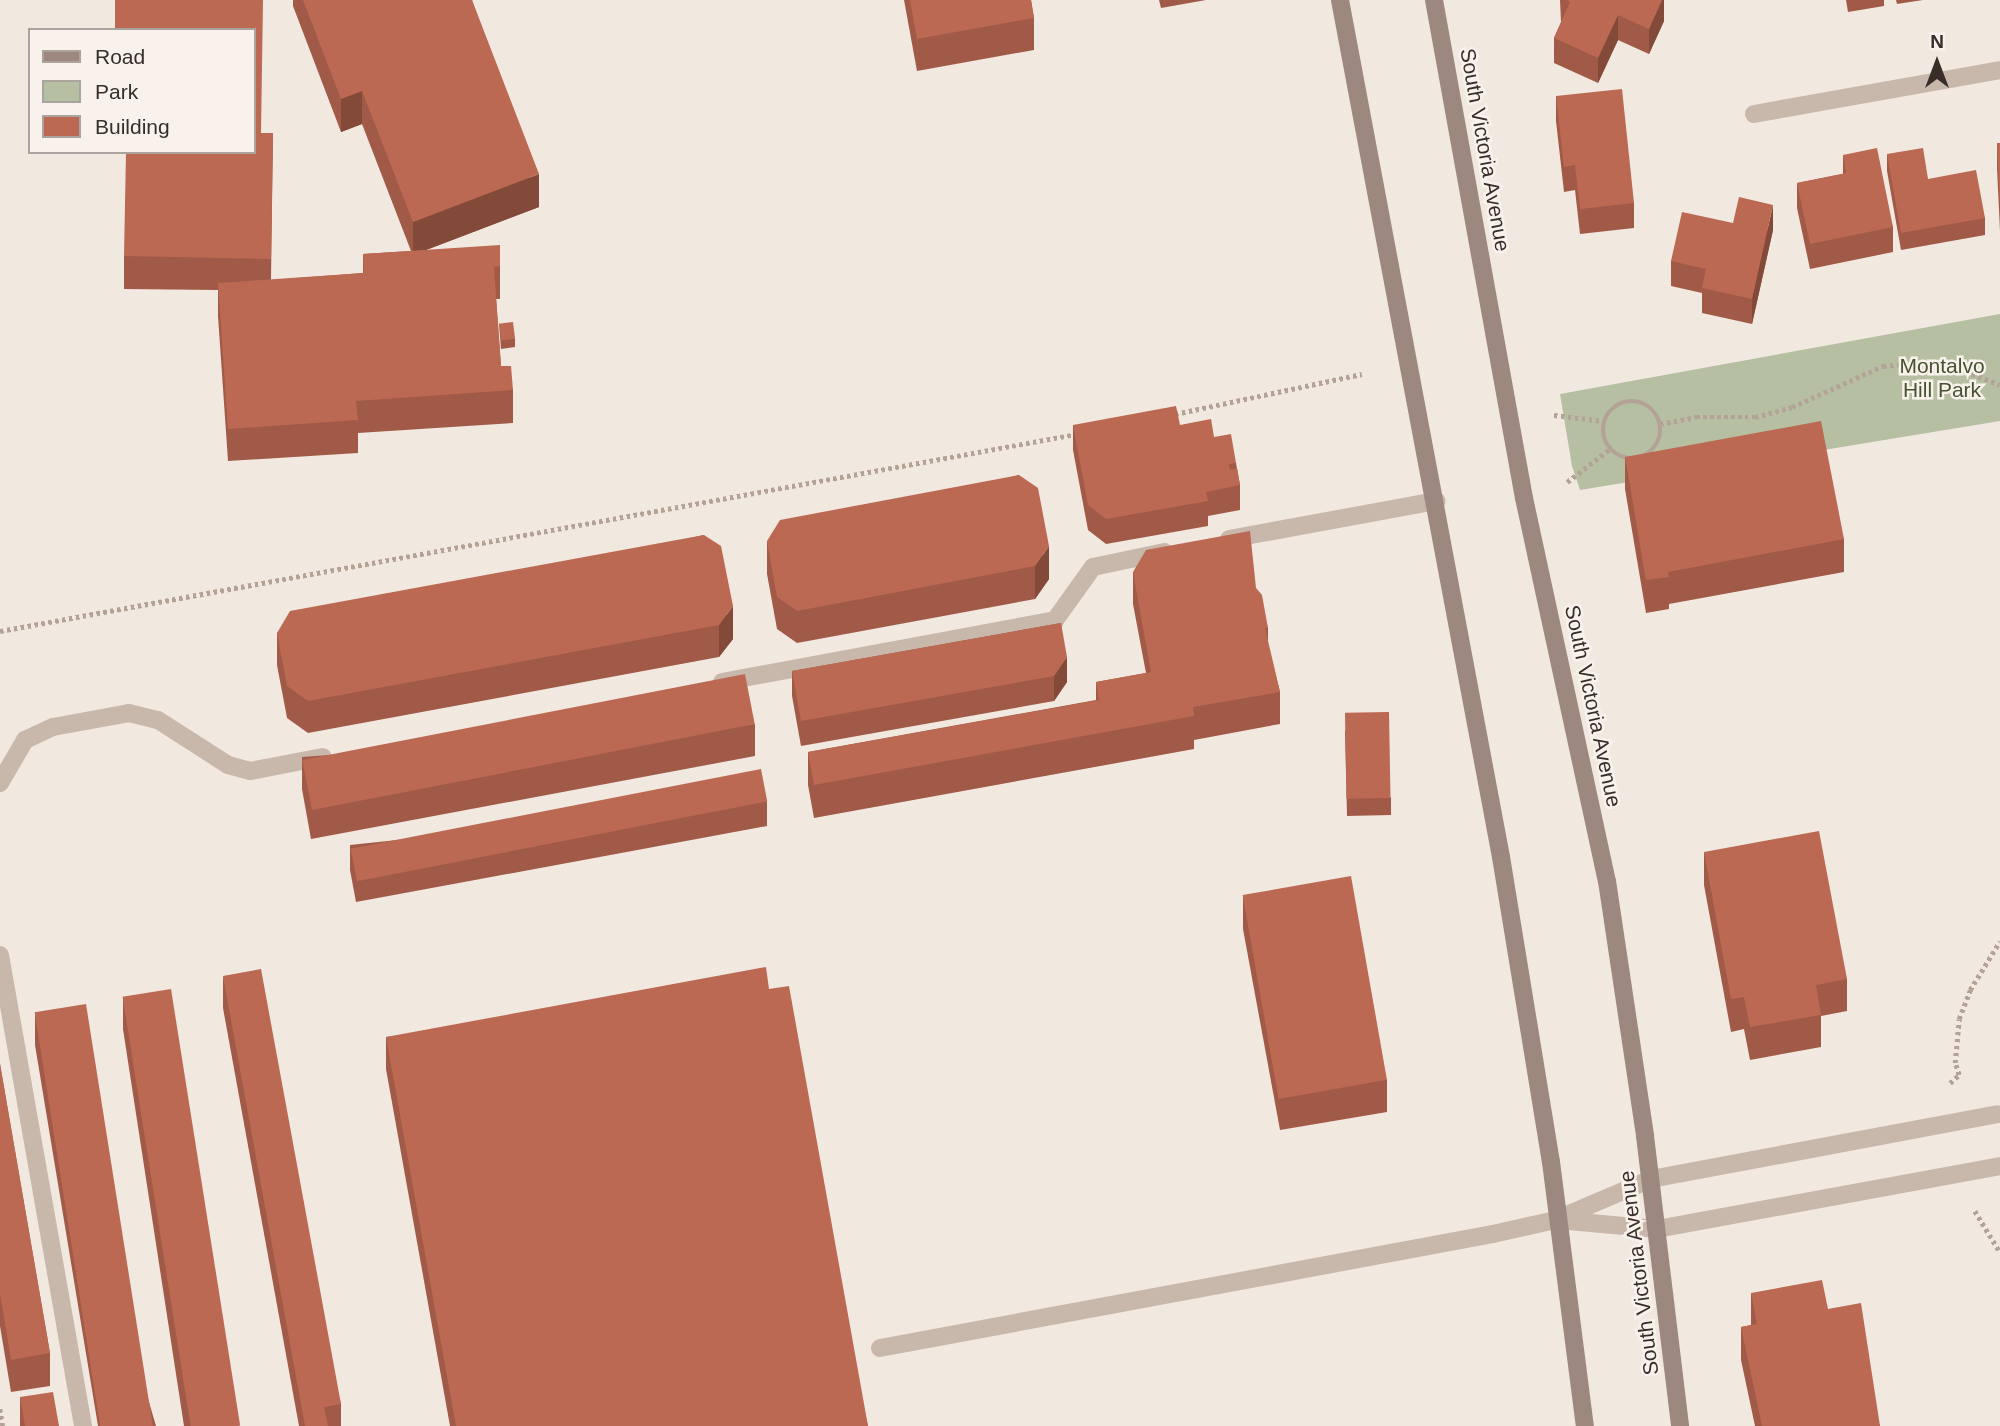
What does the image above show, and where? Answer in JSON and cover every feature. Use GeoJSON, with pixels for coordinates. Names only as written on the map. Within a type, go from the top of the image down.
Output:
{"type":"FeatureCollection","features":[{"type":"Feature","properties":{"kind":"main road"},"geometry":{"type":"LineString","coordinates":[[1340,0],[1437,501],[1545,1123],[1555,1220],[1585,1426]]}},
{"type":"Feature","properties":{"kind":"main road","name":"South Victoria Avenue"},"geometry":{"type":"LineString","coordinates":[[1434,0],[1524,498],[1606,881],[1651,1179],[1680,1426]]}},
{"type":"Feature","properties":{"kind":"street"},"geometry":{"type":"LineString","coordinates":[[1754,114],[2000,70]]}},
{"type":"Feature","properties":{"kind":"street"},"geometry":{"type":"LineString","coordinates":[[1211,543],[1437,501]]}},
{"type":"Feature","properties":{"kind":"street"},"geometry":{"type":"LineString","coordinates":[[701,686],[1055,620],[1093,567],[1185,548]]}},
{"type":"Feature","properties":{"kind":"street"},"geometry":{"type":"LineString","coordinates":[[0,783],[25,740],[53,727],[129,713],[159,720],[228,765],[250,771],[346,753]]}},
{"type":"Feature","properties":{"kind":"street"},"geometry":{"type":"LineString","coordinates":[[0,955],[83,1426]]}},
{"type":"Feature","properties":{"kind":"street"},"geometry":{"type":"LineString","coordinates":[[880,1348],[1555,1220],[1651,1179],[1997,1114]]}},
{"type":"Feature","properties":{"kind":"street"},"geometry":{"type":"LineString","coordinates":[[1555,1220],[1657,1229],[2000,1166]]}},
{"type":"Feature","properties":{"kind":"path"},"geometry":{"type":"LineString","coordinates":[[1660,424],[1696,417],[1755,417],[1792,407],[1883,366],[1927,362],[1959,368],[2000,385]]}},
{"type":"Feature","properties":{"kind":"path"},"geometry":{"type":"LineString","coordinates":[[1161,417],[1362,374]]}},
{"type":"Feature","properties":{"kind":"path"},"geometry":{"type":"LineString","coordinates":[[1633,400],[1651,407],[1660,424],[1658,442],[1645,456],[1626,458],[1610,449],[1603,431],[1604,421],[1615,406],[1633,400]]}},
{"type":"Feature","properties":{"kind":"path"},"geometry":{"type":"LineString","coordinates":[[1554,415],[1604,421]]}},
{"type":"Feature","properties":{"kind":"path"},"geometry":{"type":"LineString","coordinates":[[0,631],[1081,433]]}},
{"type":"Feature","properties":{"kind":"path"},"geometry":{"type":"LineString","coordinates":[[1567,482],[1610,449]]}},
{"type":"Feature","properties":{"kind":"path"},"geometry":{"type":"LineString","coordinates":[[1950,1083],[1959,1075],[1955,1063],[1959,1019],[1970,990],[2000,941]]}},
{"type":"Feature","properties":{"kind":"path"},"geometry":{"type":"LineString","coordinates":[[1975,1211],[2000,1252]]}},
{"type":"Feature","properties":{"kind":"path"},"geometry":{"type":"LineString","coordinates":[[0,1409],[3,1426]]}},
{"type":"Feature","properties":{"kind":"green space","name":"Montalvo Hill Park"},"geometry":{"type":"Polygon","coordinates":[[[2000,314],[2000,421],[1580,490],[1572,466],[1560,394],[2000,314]]]}},
{"type":"Feature","properties":{"kind":"building"},"geometry":{"type":"Polygon","coordinates":[[[115,0],[263,0],[261,133],[273,133],[271,259],[124,256],[126,154],[256,154],[256,28],[115,28],[115,0]]]}},
{"type":"Feature","properties":{"kind":"building"},"geometry":{"type":"Polygon","coordinates":[[[303,0],[472,0],[539,174],[413,222],[362,91],[341,99],[303,0]]]}},
{"type":"Feature","properties":{"kind":"building"},"geometry":{"type":"Polygon","coordinates":[[[910,0],[1031,0],[1034,18],[917,39],[910,0]]]}},
{"type":"Feature","properties":{"kind":"building"},"geometry":{"type":"Polygon","coordinates":[[[1567,0],[1662,0],[1649,29],[1618,15],[1598,58],[1554,38],[1570,2],[1567,0]]]}},
{"type":"Feature","properties":{"kind":"building"},"geometry":{"type":"Polygon","coordinates":[[[1622,89],[1634,203],[1580,209],[1575,165],[1564,167],[1556,96],[1622,89]]]}},
{"type":"Feature","properties":{"kind":"building"},"geometry":{"type":"Polygon","coordinates":[[[1997,143],[2000,143],[2000,206],[1997,143]]]}},
{"type":"Feature","properties":{"kind":"building"},"geometry":{"type":"Polygon","coordinates":[[[1877,148],[1893,227],[1810,244],[1797,183],[1846,173],[1843,155],[1877,148]]]}},
{"type":"Feature","properties":{"kind":"building"},"geometry":{"type":"Polygon","coordinates":[[[1923,148],[1928,179],[1976,170],[1985,218],[1901,233],[1887,154],[1923,148]]]}},
{"type":"Feature","properties":{"kind":"building"},"geometry":{"type":"Polygon","coordinates":[[[1739,197],[1773,205],[1752,299],[1702,288],[1706,269],[1671,261],[1682,212],[1733,223],[1739,197]]]}},
{"type":"Feature","properties":{"kind":"building"},"geometry":{"type":"Polygon","coordinates":[[[500,245],[500,266],[494,267],[501,366],[511,366],[513,390],[356,401],[358,420],[228,429],[218,283],[364,273],[363,254],[500,245]]]}},
{"type":"Feature","properties":{"kind":"building"},"geometry":{"type":"Polygon","coordinates":[[[513,322],[515,339],[501,341],[499,324],[513,322]]]}},
{"type":"Feature","properties":{"kind":"building"},"geometry":{"type":"Polygon","coordinates":[[[1176,406],[1180,425],[1211,419],[1214,437],[1231,434],[1236,463],[1229,464],[1230,470],[1237,468],[1240,485],[1206,492],[1208,501],[1106,519],[1088,505],[1073,425],[1176,406]]]}},
{"type":"Feature","properties":{"kind":"building"},"geometry":{"type":"Polygon","coordinates":[[[1821,421],[1844,539],[1668,572],[1669,577],[1646,580],[1625,457],[1821,421]]]}},
{"type":"Feature","properties":{"kind":"building"},"geometry":{"type":"Polygon","coordinates":[[[1019,475],[1038,488],[1049,546],[1035,566],[797,611],[777,597],[767,541],[780,520],[1019,475]]]}},
{"type":"Feature","properties":{"kind":"building"},"geometry":{"type":"Polygon","coordinates":[[[1250,531],[1256,588],[1262,595],[1268,628],[1265,628],[1280,692],[1193,707],[1194,716],[814,785],[808,752],[1099,700],[1096,682],[1151,672],[1133,572],[1146,550],[1250,531]]]}},
{"type":"Feature","properties":{"kind":"building"},"geometry":{"type":"Polygon","coordinates":[[[704,535],[721,546],[733,606],[719,625],[308,701],[287,686],[277,633],[290,611],[704,535]]]}},
{"type":"Feature","properties":{"kind":"building"},"geometry":{"type":"Polygon","coordinates":[[[1061,623],[1067,657],[1054,676],[801,721],[792,671],[1061,623]]]}},
{"type":"Feature","properties":{"kind":"building"},"geometry":{"type":"Polygon","coordinates":[[[745,674],[755,724],[312,810],[302,760],[745,674]]]}},
{"type":"Feature","properties":{"kind":"building"},"geometry":{"type":"Polygon","coordinates":[[[1389,712],[1391,798],[1347,799],[1345,713],[1389,712]]]}},
{"type":"Feature","properties":{"kind":"building"},"geometry":{"type":"Polygon","coordinates":[[[761,769],[767,801],[357,881],[351,849],[761,769]]]}},
{"type":"Feature","properties":{"kind":"building"},"geometry":{"type":"Polygon","coordinates":[[[1819,831],[1847,979],[1816,985],[1821,1015],[1750,1027],[1744,997],[1731,999],[1704,852],[1819,831]]]}},
{"type":"Feature","properties":{"kind":"building"},"geometry":{"type":"Polygon","coordinates":[[[1351,876],[1387,1080],[1279,1099],[1243,895],[1351,876]]]}},
{"type":"Feature","properties":{"kind":"building"},"geometry":{"type":"Polygon","coordinates":[[[766,967],[769,989],[789,986],[868,1426],[456,1426],[386,1037],[766,967]]]}},
{"type":"Feature","properties":{"kind":"building"},"geometry":{"type":"Polygon","coordinates":[[[261,969],[341,1404],[324,1407],[328,1426],[305,1426],[223,976],[261,969]]]}},
{"type":"Feature","properties":{"kind":"building"},"geometry":{"type":"Polygon","coordinates":[[[171,989],[240,1426],[191,1426],[123,997],[171,989]]]}},
{"type":"Feature","properties":{"kind":"building"},"geometry":{"type":"Polygon","coordinates":[[[86,1004],[153,1426],[100,1426],[35,1012],[86,1004]]]}},
{"type":"Feature","properties":{"kind":"building"},"geometry":{"type":"Polygon","coordinates":[[[0,1064],[50,1353],[11,1360],[0,1294],[0,1064]]]}},
{"type":"Feature","properties":{"kind":"building"},"geometry":{"type":"Polygon","coordinates":[[[1822,1280],[1828,1309],[1861,1303],[1880,1426],[1762,1426],[1741,1327],[1757,1324],[1751,1293],[1822,1280]]]}},
{"type":"Feature","properties":{"kind":"building"},"geometry":{"type":"Polygon","coordinates":[[[53,1392],[59,1426],[25,1426],[20,1397],[53,1392]]]}}]}
